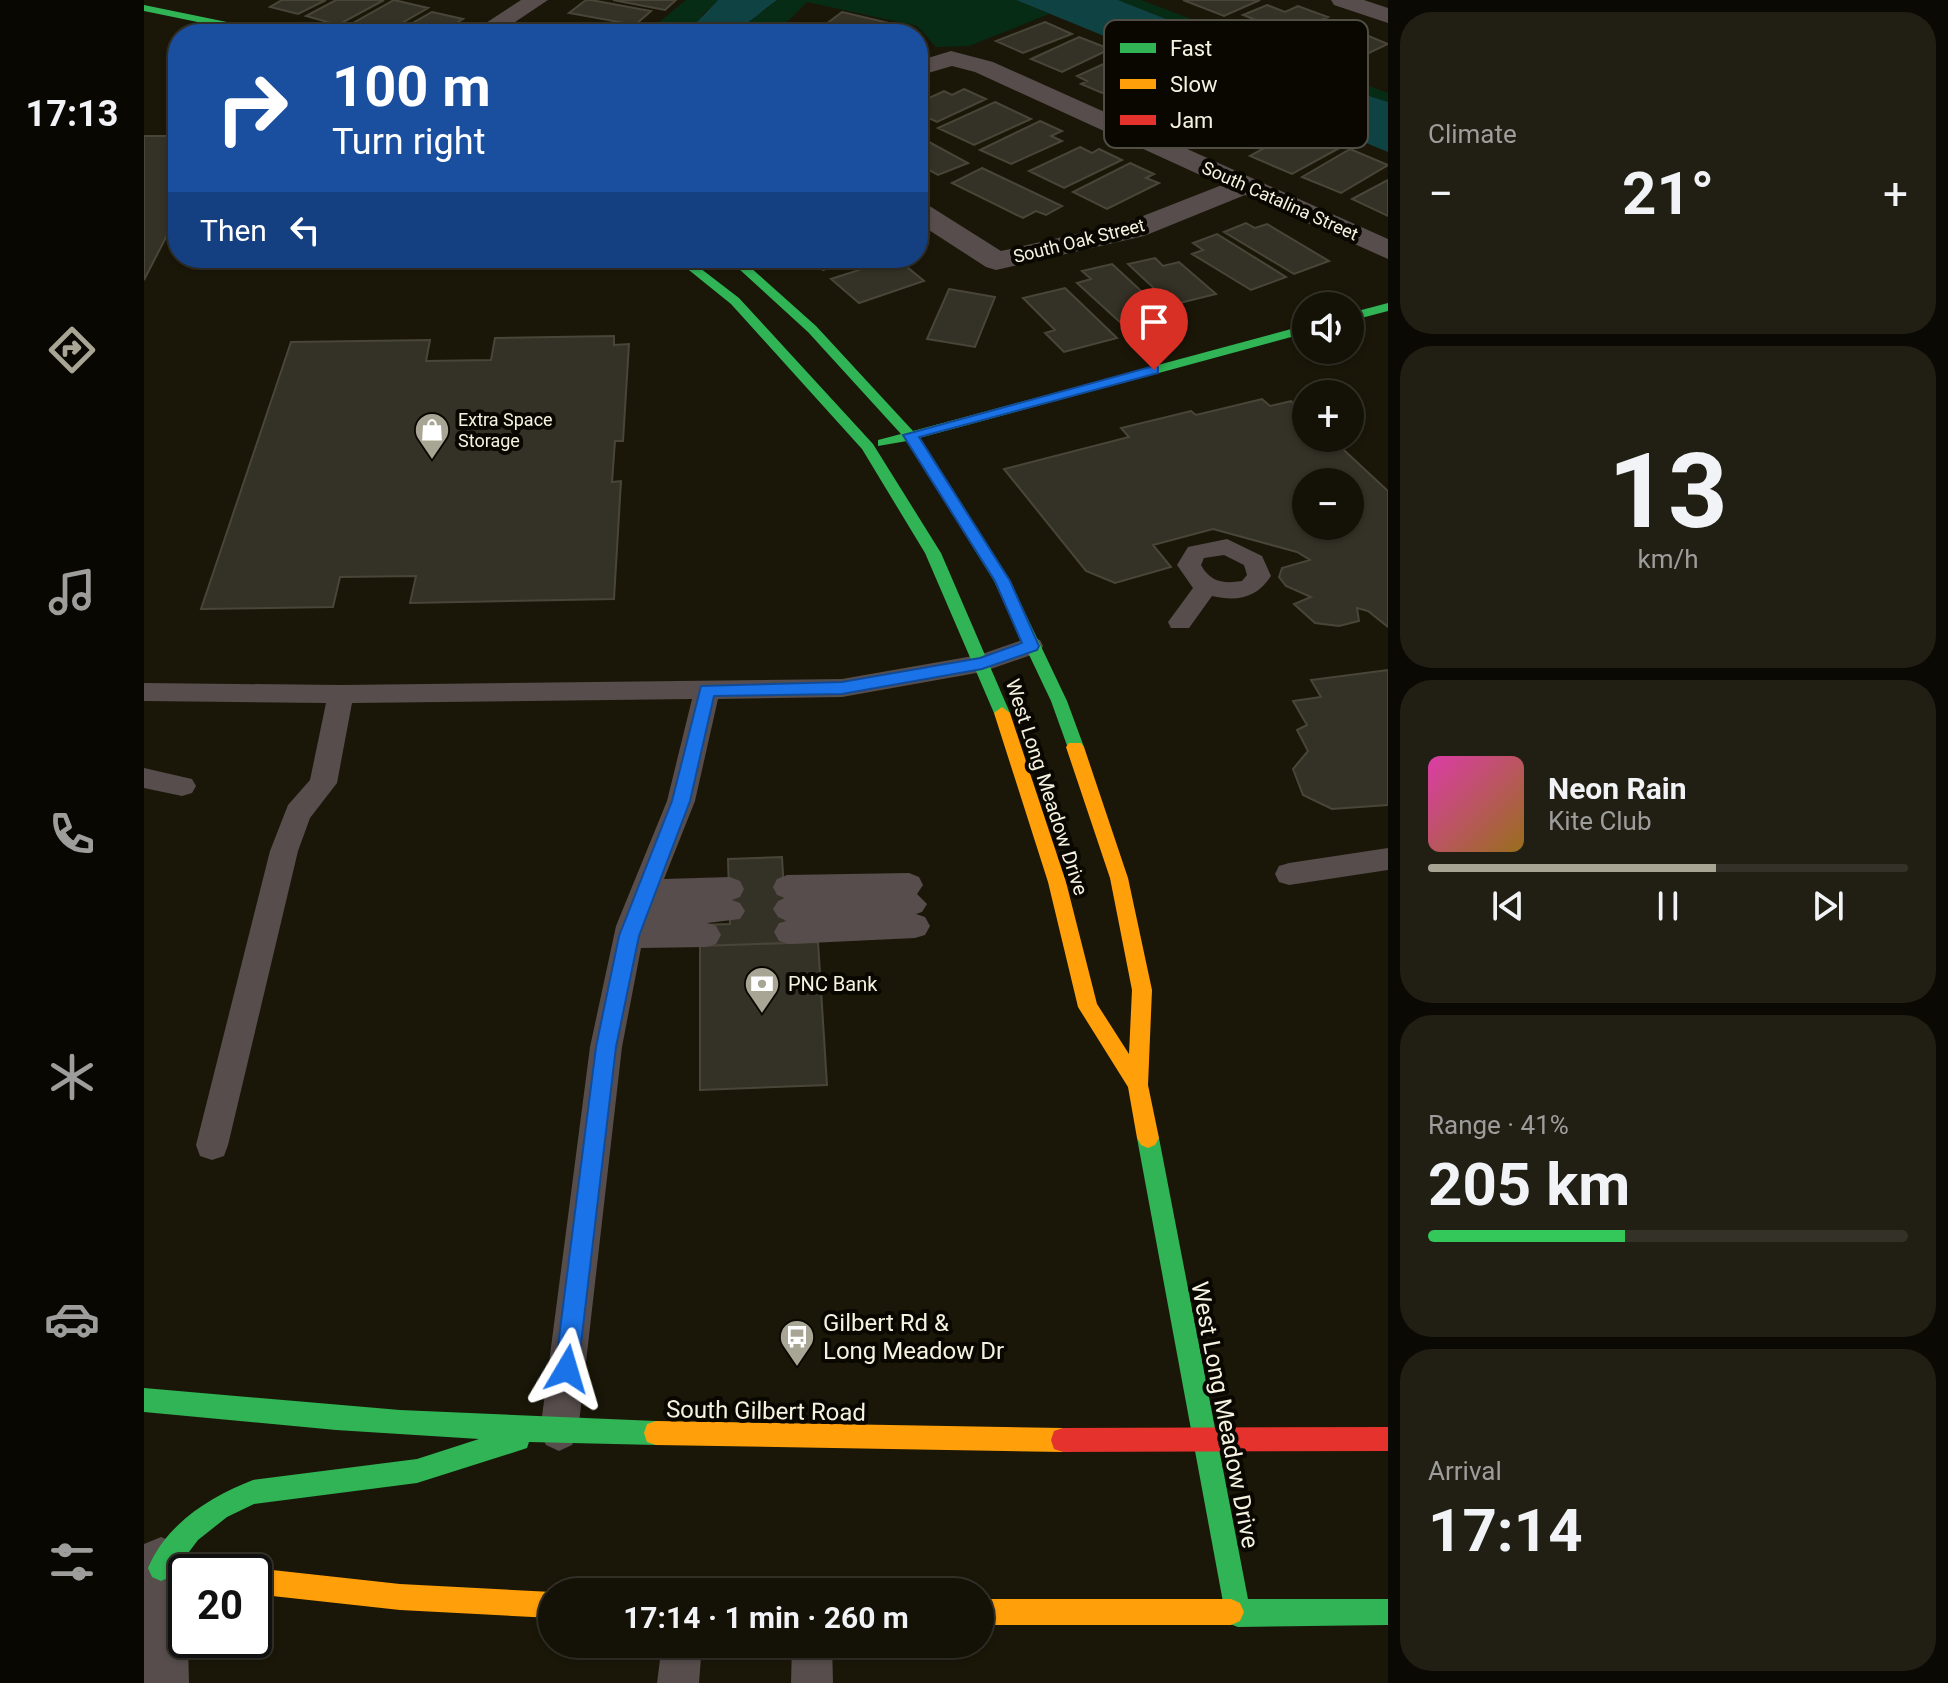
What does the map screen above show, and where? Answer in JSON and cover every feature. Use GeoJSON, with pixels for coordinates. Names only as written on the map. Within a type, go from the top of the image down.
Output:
{"type":"FeatureCollection","features":[{"type":"Feature","properties":{"kind":"street"},"geometry":{"type":"LineString","coordinates":[[1342,0],[1388,16]]}},
{"type":"Feature","properties":{"kind":"street"},"geometry":{"type":"LineString","coordinates":[[492,4],[530,6]]}},
{"type":"Feature","properties":{"kind":"street"},"geometry":{"type":"LineString","coordinates":[[498,24],[530,6]]}},
{"type":"Feature","properties":{"kind":"street"},"geometry":{"type":"LineString","coordinates":[[144,8],[222,24]]}},
{"type":"Feature","properties":{"kind":"street"},"geometry":{"type":"LineString","coordinates":[[144,26],[168,31]]}},
{"type":"Feature","properties":{"kind":"street","name":"South Catalina Street"},"geometry":{"type":"LineString","coordinates":[[928,66],[951,58],[984,67],[1104,121]]}},
{"type":"Feature","properties":{"kind":"street","name":"South Catalina Street"},"geometry":{"type":"LineString","coordinates":[[1165,148],[1388,250]]}},
{"type":"Feature","properties":{"kind":"street","name":"South Oak Street"},"geometry":{"type":"LineString","coordinates":[[928,217],[996,261],[1134,230],[1247,185]]}},
{"type":"Feature","properties":{"kind":"street","name":"West Long Meadow Drive"},"geometry":{"type":"LineString","coordinates":[[693,268],[735,301],[868,447],[933,553],[982,663],[1057,882],[1088,1007],[1138,1085]]}},
{"type":"Feature","properties":{"kind":"street","name":"West Long Meadow Drive"},"geometry":{"type":"LineString","coordinates":[[744,268],[812,329],[910,435],[1002,581],[1059,701],[1119,878],[1142,990],[1138,1085],[1238,1614]]}},
{"type":"Feature","properties":{"kind":"street"},"geometry":{"type":"LineString","coordinates":[[1364,313],[1388,307]]}},
{"type":"Feature","properties":{"kind":"street"},"geometry":{"type":"LineString","coordinates":[[868,447],[1292,333]]}},
{"type":"Feature","properties":{"kind":"street","name":"South Gilbert Road"},"geometry":{"type":"LineString","coordinates":[[144,1400],[289,1415],[551,1432],[1206,1442],[1388,1439]]}},
{"type":"Feature","properties":{"kind":"street"},"geometry":{"type":"LineString","coordinates":[[156,1683],[160,1576],[189,1531],[218,1508],[253,1492],[337,1484],[417,1471],[551,1432]]}},
{"type":"Feature","properties":{"kind":"street"},"geometry":{"type":"LineString","coordinates":[[272,1583],[400,1597],[538,1604]]}},
{"type":"Feature","properties":{"kind":"street"},"geometry":{"type":"LineString","coordinates":[[994,1612],[1388,1612]]}},
{"type":"Feature","properties":{"kind":"lane"},"geometry":{"type":"LineString","coordinates":[[1180,622],[1207,586]]}},
{"type":"Feature","properties":{"kind":"lane"},"geometry":{"type":"LineString","coordinates":[[144,692],[341,694],[842,688],[982,663],[1031,646]]}},
{"type":"Feature","properties":{"kind":"lane"},"geometry":{"type":"LineString","coordinates":[[551,1432],[606,1047],[641,903],[681,801],[707,690]]}},
{"type":"Feature","properties":{"kind":"lane"},"geometry":{"type":"LineString","coordinates":[[212,1145],[284,851],[298,813],[323,783],[341,694]]}},
{"type":"Feature","properties":{"kind":"lane"},"geometry":{"type":"LineString","coordinates":[[144,778],[182,786]]}},
{"type":"Feature","properties":{"kind":"lane"},"geometry":{"type":"LineString","coordinates":[[1289,874],[1388,859]]}},
{"type":"Feature","properties":{"kind":"lane"},"geometry":{"type":"LineString","coordinates":[[641,903],[730,890],[641,903]]}},
{"type":"Feature","properties":{"kind":"lane"},"geometry":{"type":"LineString","coordinates":[[788,899],[911,895],[788,899]]}},
{"type":"Feature","properties":{"kind":"lane"},"geometry":{"type":"LineString","coordinates":[[641,903],[706,935]]}},
{"type":"Feature","properties":{"kind":"lane"},"geometry":{"type":"LineString","coordinates":[[678,1683],[681,1658]]}},
{"type":"Feature","properties":{"kind":"lane"},"geometry":{"type":"LineString","coordinates":[[812,1658],[812,1683]]}},
{"type":"Feature","properties":{"kind":"green space"},"geometry":{"type":"Polygon","coordinates":[[[686,0],[718,0],[702,15],[706,24],[657,24],[686,0]]]}},
{"type":"Feature","properties":{"kind":"green space"},"geometry":{"type":"Polygon","coordinates":[[[777,0],[1016,0],[1049,14],[969,46],[936,47],[928,38],[928,24],[908,24],[807,2],[785,24],[747,24],[777,0]]]}},
{"type":"Feature","properties":{"kind":"green space"},"geometry":{"type":"Polygon","coordinates":[[[1118,0],[1141,0],[1194,20],[1169,20],[1118,0]]]}},
{"type":"Feature","properties":{"kind":"green space"},"geometry":{"type":"Polygon","coordinates":[[[1368,85],[1388,93],[1388,102],[1368,96],[1368,85]]]}},
{"type":"Feature","properties":{"kind":"water"},"geometry":{"type":"Polygon","coordinates":[[[718,0],[777,0],[745,24],[695,24],[718,0]]]}},
{"type":"Feature","properties":{"kind":"water"},"geometry":{"type":"Polygon","coordinates":[[[1016,0],[1118,0],[1169,20],[1104,20],[1104,36],[1016,0]]]}},
{"type":"Feature","properties":{"kind":"water"},"geometry":{"type":"Polygon","coordinates":[[[1368,96],[1388,102],[1388,152],[1368,144],[1368,96]]]}},
{"type":"Feature","properties":{"kind":"building"},"geometry":{"type":"Polygon","coordinates":[[[282,0],[326,0],[298,14],[270,7],[282,0]]]}},
{"type":"Feature","properties":{"kind":"building"},"geometry":{"type":"Polygon","coordinates":[[[336,0],[384,0],[340,24],[306,16],[336,0]]]}},
{"type":"Feature","properties":{"kind":"building"},"geometry":{"type":"Polygon","coordinates":[[[394,0],[428,8],[400,24],[351,24],[394,0]]]}},
{"type":"Feature","properties":{"kind":"building"},"geometry":{"type":"Polygon","coordinates":[[[586,0],[651,11],[636,24],[569,13],[586,0]]]}},
{"type":"Feature","properties":{"kind":"building"},"geometry":{"type":"Polygon","coordinates":[[[613,0],[676,0],[665,10],[613,0]]]}},
{"type":"Feature","properties":{"kind":"building"},"geometry":{"type":"Polygon","coordinates":[[[1183,0],[1260,0],[1224,16],[1183,0]]]}},
{"type":"Feature","properties":{"kind":"building"},"geometry":{"type":"Polygon","coordinates":[[[1267,5],[1285,12],[1298,6],[1328,17],[1321,20],[1256,20],[1243,15],[1267,5]]]}},
{"type":"Feature","properties":{"kind":"building"},"geometry":{"type":"Polygon","coordinates":[[[432,12],[463,19],[455,24],[411,24],[432,12]]]}},
{"type":"Feature","properties":{"kind":"building"},"geometry":{"type":"Polygon","coordinates":[[[842,12],[893,24],[826,24],[842,12]]]}},
{"type":"Feature","properties":{"kind":"building"},"geometry":{"type":"Polygon","coordinates":[[[1045,22],[1072,34],[1023,53],[996,41],[1045,22]]]}},
{"type":"Feature","properties":{"kind":"building"},"geometry":{"type":"Polygon","coordinates":[[[1368,36],[1388,44],[1368,53],[1368,36]]]}},
{"type":"Feature","properties":{"kind":"building"},"geometry":{"type":"Polygon","coordinates":[[[1079,37],[1104,47],[1104,52],[1062,72],[1031,59],[1079,37]]]}},
{"type":"Feature","properties":{"kind":"building"},"geometry":{"type":"Polygon","coordinates":[[[1104,64],[1104,92],[1081,84],[1087,81],[1077,76],[1104,64]]]}},
{"type":"Feature","properties":{"kind":"building"},"geometry":{"type":"Polygon","coordinates":[[[964,89],[986,99],[937,122],[928,118],[928,98],[944,91],[952,95],[964,89]]]}},
{"type":"Feature","properties":{"kind":"building"},"geometry":{"type":"Polygon","coordinates":[[[995,102],[1031,119],[974,145],[938,128],[995,102]]]}},
{"type":"Feature","properties":{"kind":"building"},"geometry":{"type":"Polygon","coordinates":[[[1040,121],[1062,131],[1051,136],[1062,141],[1011,164],[980,150],[1040,121]]]}},
{"type":"Feature","properties":{"kind":"building"},"geometry":{"type":"Polygon","coordinates":[[[144,136],[168,136],[168,233],[144,280],[144,136]]]}},
{"type":"Feature","properties":{"kind":"building"},"geometry":{"type":"Polygon","coordinates":[[[928,141],[968,163],[938,175],[928,170],[928,141]]]}},
{"type":"Feature","properties":{"kind":"building"},"geometry":{"type":"Polygon","coordinates":[[[1080,147],[1092,153],[1099,149],[1122,160],[1064,188],[1029,171],[1080,147]]]}},
{"type":"Feature","properties":{"kind":"building"},"geometry":{"type":"Polygon","coordinates":[[[1264,148],[1339,148],[1292,174],[1250,156],[1264,148]]]}},
{"type":"Feature","properties":{"kind":"building"},"geometry":{"type":"Polygon","coordinates":[[[1350,149],[1388,165],[1341,193],[1302,177],[1350,149]]]}},
{"type":"Feature","properties":{"kind":"building"},"geometry":{"type":"Polygon","coordinates":[[[1130,163],[1154,174],[1146,178],[1159,183],[1107,209],[1073,192],[1130,163]]]}},
{"type":"Feature","properties":{"kind":"building"},"geometry":{"type":"Polygon","coordinates":[[[982,168],[1062,206],[1046,215],[1036,211],[1023,218],[952,183],[982,168]]]}},
{"type":"Feature","properties":{"kind":"building"},"geometry":{"type":"Polygon","coordinates":[[[1388,180],[1388,216],[1352,199],[1388,180]]]}},
{"type":"Feature","properties":{"kind":"building"},"geometry":{"type":"Polygon","coordinates":[[[1246,223],[1255,228],[1267,224],[1329,261],[1294,274],[1224,232],[1246,223]]]}},
{"type":"Feature","properties":{"kind":"building"},"geometry":{"type":"Polygon","coordinates":[[[1217,234],[1286,277],[1251,290],[1192,254],[1203,250],[1193,243],[1217,234]]]}},
{"type":"Feature","properties":{"kind":"building"},"geometry":{"type":"Polygon","coordinates":[[[1155,258],[1163,266],[1179,262],[1216,294],[1172,305],[1128,264],[1155,258]]]}},
{"type":"Feature","properties":{"kind":"building"},"geometry":{"type":"Polygon","coordinates":[[[1112,264],[1166,314],[1123,325],[1077,283],[1091,279],[1082,271],[1112,264]]]}},
{"type":"Feature","properties":{"kind":"building"},"geometry":{"type":"Polygon","coordinates":[[[865,268],[908,268],[924,281],[859,303],[831,279],[865,268]]]}},
{"type":"Feature","properties":{"kind":"building"},"geometry":{"type":"Polygon","coordinates":[[[1065,288],[1117,338],[1064,352],[1045,333],[1055,330],[1023,298],[1065,288]]]}},
{"type":"Feature","properties":{"kind":"building"},"geometry":{"type":"Polygon","coordinates":[[[949,289],[995,297],[975,347],[927,339],[949,289]]]}},
{"type":"Feature","properties":{"kind":"building","name":"Extra Space Storage"},"geometry":{"type":"Polygon","coordinates":[[[614,336],[614,345],[629,344],[623,441],[615,441],[612,482],[621,481],[614,599],[410,603],[416,576],[340,577],[333,607],[201,609],[291,342],[430,340],[426,361],[491,360],[495,338],[614,336]]]}},
{"type":"Feature","properties":{"kind":"building"},"geometry":{"type":"Polygon","coordinates":[[[1262,399],[1270,406],[1291,401],[1292,452],[1346,452],[1363,468],[1292,468],[1292,540],[1364,540],[1364,469],[1388,491],[1388,627],[1368,611],[1357,608],[1359,621],[1339,626],[1315,623],[1294,604],[1311,597],[1286,586],[1279,577],[1282,568],[1310,560],[1297,552],[1213,529],[1153,545],[1171,567],[1115,583],[1086,571],[1004,469],[1129,437],[1121,428],[1191,411],[1196,415],[1262,399]]]}},
{"type":"Feature","properties":{"kind":"building"},"geometry":{"type":"Polygon","coordinates":[[[1388,670],[1388,805],[1332,809],[1303,795],[1293,769],[1308,751],[1297,730],[1307,725],[1293,701],[1321,697],[1311,680],[1388,670]]]}},
{"type":"Feature","properties":{"kind":"building"},"geometry":{"type":"Polygon","coordinates":[[[782,857],[787,943],[700,946],[700,925],[730,924],[728,859],[782,857]]]}},
{"type":"Feature","properties":{"kind":"building","name":"PNC Bank"},"geometry":{"type":"Polygon","coordinates":[[[818,942],[827,1085],[700,1090],[700,946],[818,942]]]}},
{"type":"Feature","properties":{"kind":"traffic: fast"},"geometry":{"type":"LineString","coordinates":[[144,8],[222,24]]}},
{"type":"Feature","properties":{"kind":"traffic: fast"},"geometry":{"type":"LineString","coordinates":[[693,268],[735,301],[868,447],[933,553],[1002,713]]}},
{"type":"Feature","properties":{"kind":"traffic: fast"},"geometry":{"type":"LineString","coordinates":[[744,268],[812,329],[910,435],[1002,581],[1059,701],[1075,747]]}},
{"type":"Feature","properties":{"kind":"traffic: fast"},"geometry":{"type":"LineString","coordinates":[[1364,313],[1388,307]]}},
{"type":"Feature","properties":{"kind":"traffic: fast"},"geometry":{"type":"LineString","coordinates":[[883,443],[1292,333]]}},
{"type":"Feature","properties":{"kind":"traffic: fast"},"geometry":{"type":"LineString","coordinates":[[1148,1138],[1238,1614]]}},
{"type":"Feature","properties":{"kind":"traffic: fast"},"geometry":{"type":"LineString","coordinates":[[144,1400],[400,1422],[528,1430],[656,1433]]}},
{"type":"Feature","properties":{"kind":"traffic: fast"},"geometry":{"type":"LineString","coordinates":[[161,1568],[189,1531],[218,1508],[253,1492],[417,1471],[518,1439]]}},
{"type":"Feature","properties":{"kind":"traffic: fast"},"geometry":{"type":"LineString","coordinates":[[1231,1612],[1388,1612]]}},
{"type":"Feature","properties":{"kind":"traffic: slow"},"geometry":{"type":"LineString","coordinates":[[1002,713],[1057,882],[1088,1007],[1138,1085]]}},
{"type":"Feature","properties":{"kind":"traffic: slow"},"geometry":{"type":"LineString","coordinates":[[1075,747],[1119,878],[1142,990],[1138,1085],[1148,1138]]}},
{"type":"Feature","properties":{"kind":"traffic: slow"},"geometry":{"type":"LineString","coordinates":[[656,1433],[1063,1440]]}},
{"type":"Feature","properties":{"kind":"traffic: slow"},"geometry":{"type":"LineString","coordinates":[[272,1583],[400,1597],[538,1604]]}},
{"type":"Feature","properties":{"kind":"traffic: slow"},"geometry":{"type":"LineString","coordinates":[[994,1612],[1231,1612]]}},
{"type":"Feature","properties":{"kind":"traffic: jam"},"geometry":{"type":"LineString","coordinates":[[1063,1440],[1388,1439]]}},
{"type":"Feature","properties":{"kind":"place","name":"Extra Space Storage"},"geometry":{"type":"Point","coordinates":[432,461]}},
{"type":"Feature","properties":{"kind":"place","name":"PNC Bank"},"geometry":{"type":"Point","coordinates":[762,1015]}},
{"type":"Feature","properties":{"kind":"place","name":"Gilbert Rd & Long Meadow Dr"},"geometry":{"type":"Point","coordinates":[797,1368]}},
{"type":"Feature","properties":{"kind":"route"},"geometry":{"type":"LineString","coordinates":[[567,1369],[606,1047],[631,926],[681,801],[707,690],[842,688],[982,663],[1031,646],[1002,581],[910,435],[1154,370]]}}]}
